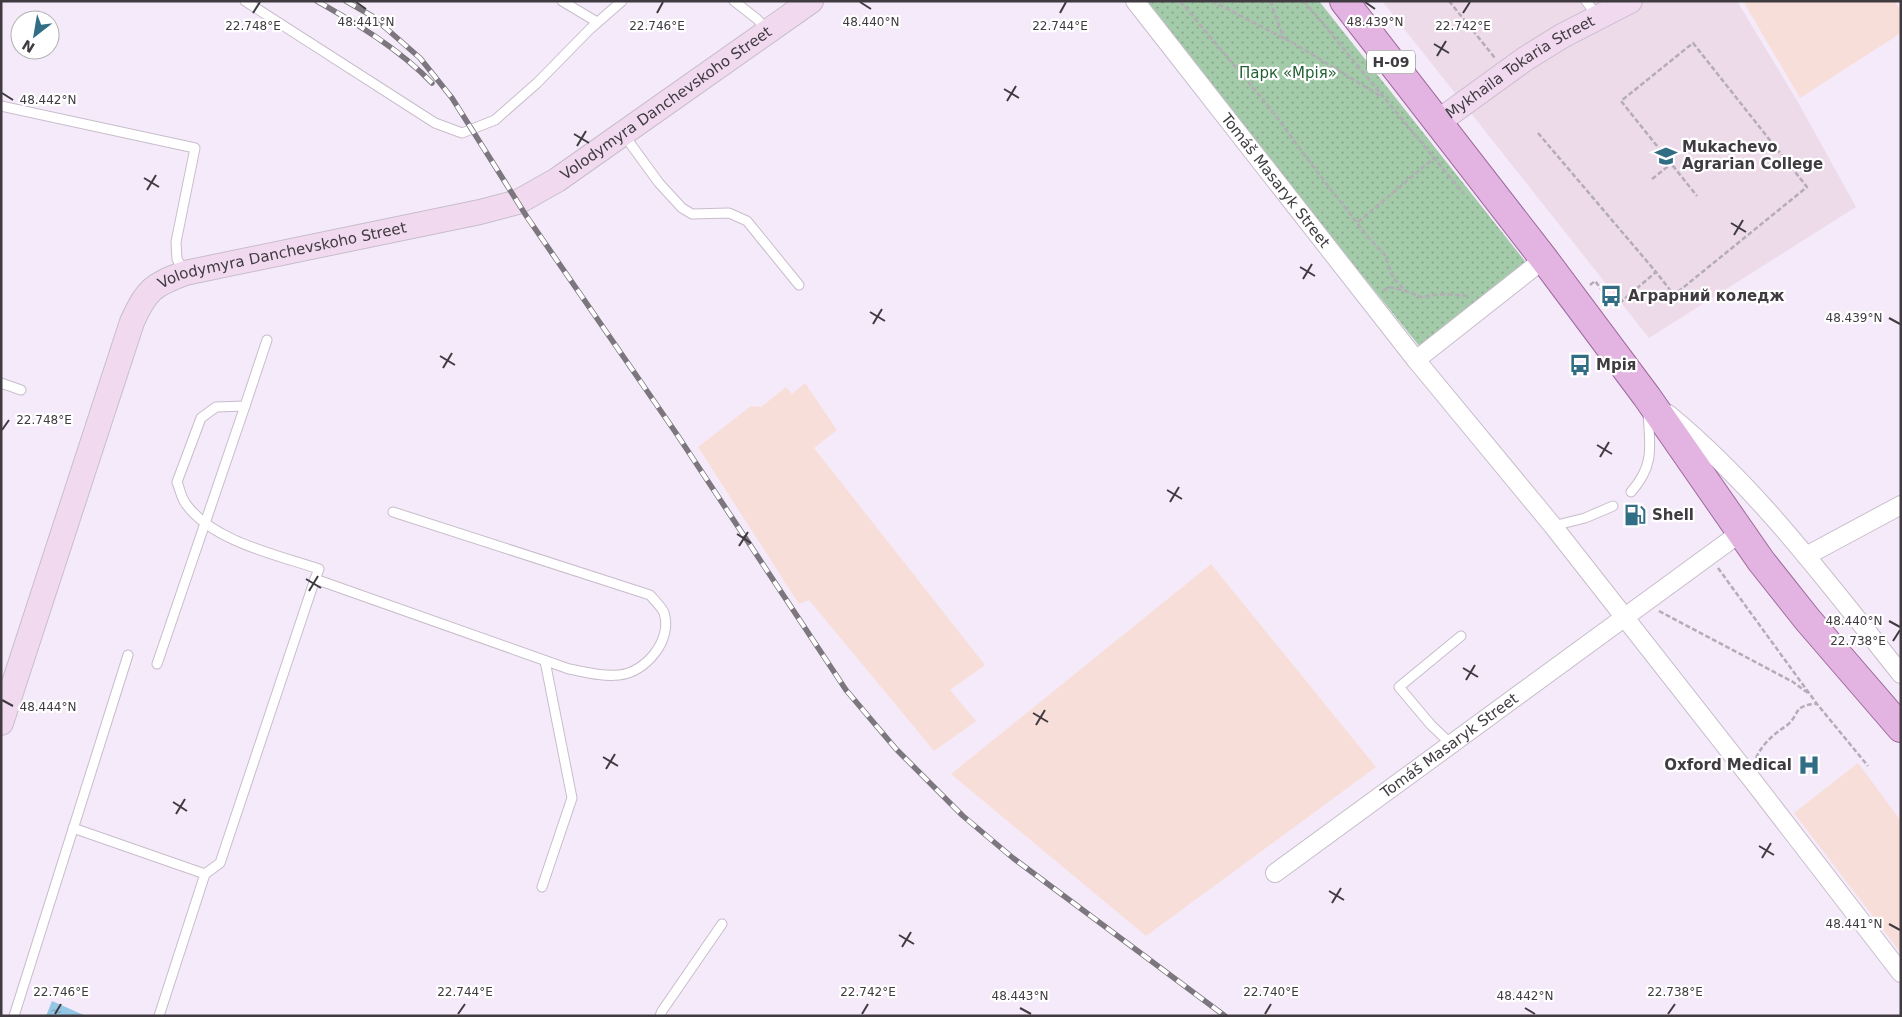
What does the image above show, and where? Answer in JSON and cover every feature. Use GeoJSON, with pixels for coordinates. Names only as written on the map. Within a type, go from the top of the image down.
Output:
{"type":"FeatureCollection","features":[{"type":"Feature","properties":{"kind":"main road","name":"Н-09"},"geometry":{"type":"LineString","coordinates":[[1344,1],[1438,122]]}},
{"type":"Feature","properties":{"kind":"main road"},"geometry":{"type":"LineString","coordinates":[[1438,122],[1648,397],[1740,533],[1807,619],[1901,728]]}},
{"type":"Feature","properties":{"kind":"street","name":"Volodymyra Danchevskoho Street"},"geometry":{"type":"LineString","coordinates":[[1,723],[132,322],[143,300],[154,287],[185,273],[480,212],[518,202],[557,180],[623,135],[812,1]]}},
{"type":"Feature","properties":{"kind":"street","name":"Tomáš Masaryk Street"},"geometry":{"type":"LineString","coordinates":[[1135,1],[1416,360],[1553,526],[1754,781],[1901,973]]}},
{"type":"Feature","properties":{"kind":"street","name":"Mykhaila Tokaria Street"},"geometry":{"type":"LineString","coordinates":[[1438,122],[1506,72],[1562,36],[1592,9],[1630,1]]}},
{"type":"Feature","properties":{"kind":"street"},"geometry":{"type":"LineString","coordinates":[[1416,360],[1544,259]]}},
{"type":"Feature","properties":{"kind":"street"},"geometry":{"type":"LineString","coordinates":[[1648,397],[1724,464],[1806,556],[1901,674]]}},
{"type":"Feature","properties":{"kind":"street"},"geometry":{"type":"LineString","coordinates":[[1806,556],[1901,505]]}},
{"type":"Feature","properties":{"kind":"street","name":"Tomáš Masaryk Street"},"geometry":{"type":"LineString","coordinates":[[1275,873],[1740,533]]}},
{"type":"Feature","properties":{"kind":"lane"},"geometry":{"type":"LineString","coordinates":[[245,1],[435,123],[462,133],[495,120],[537,83],[597,22],[622,1]]}},
{"type":"Feature","properties":{"kind":"lane"},"geometry":{"type":"LineString","coordinates":[[562,1],[597,22]]}},
{"type":"Feature","properties":{"kind":"lane"},"geometry":{"type":"LineString","coordinates":[[734,1],[757,19],[769,32]]}},
{"type":"Feature","properties":{"kind":"lane"},"geometry":{"type":"LineString","coordinates":[[1,106],[195,148],[176,242],[177,258],[185,273]]}},
{"type":"Feature","properties":{"kind":"lane"},"geometry":{"type":"LineString","coordinates":[[623,135],[659,183],[682,208],[692,214],[729,213],[747,221],[799,285]]}},
{"type":"Feature","properties":{"kind":"lane"},"geometry":{"type":"LineString","coordinates":[[157,664],[267,340]]}},
{"type":"Feature","properties":{"kind":"lane"},"geometry":{"type":"LineString","coordinates":[[1,383],[21,390]]}},
{"type":"Feature","properties":{"kind":"lane"},"geometry":{"type":"LineString","coordinates":[[1631,492],[1639,483],[1646,470],[1651,454],[1648,397]]}},
{"type":"Feature","properties":{"kind":"lane"},"geometry":{"type":"LineString","coordinates":[[159,1016],[205,874],[220,863],[319,569],[227,538],[205,523],[185,503],[177,482],[201,418],[216,406],[245,406]]}},
{"type":"Feature","properties":{"kind":"lane"},"geometry":{"type":"LineString","coordinates":[[1553,526],[1585,518],[1613,506]]}},
{"type":"Feature","properties":{"kind":"lane"},"geometry":{"type":"LineString","coordinates":[[316,579],[569,669],[598,675],[621,675],[640,668],[657,651],[664,632],[664,613],[650,595],[393,512]]}},
{"type":"Feature","properties":{"kind":"lane"},"geometry":{"type":"LineString","coordinates":[[1451,744],[1431,725],[1399,687],[1462,636]]}},
{"type":"Feature","properties":{"kind":"lane"},"geometry":{"type":"LineString","coordinates":[[14,1016],[128,655]]}},
{"type":"Feature","properties":{"kind":"lane"},"geometry":{"type":"LineString","coordinates":[[542,887],[572,798],[545,660]]}},
{"type":"Feature","properties":{"kind":"lane"},"geometry":{"type":"LineString","coordinates":[[73,828],[205,874]]}},
{"type":"Feature","properties":{"kind":"lane"},"geometry":{"type":"LineString","coordinates":[[660,1016],[722,924]]}},
{"type":"Feature","properties":{"kind":"path"},"geometry":{"type":"LineString","coordinates":[[1180,1],[1270,108],[1312,166],[1385,255],[1393,278],[1406,291]]}},
{"type":"Feature","properties":{"kind":"path"},"geometry":{"type":"LineString","coordinates":[[1212,1],[1284,39],[1385,99]]}},
{"type":"Feature","properties":{"kind":"path"},"geometry":{"type":"LineString","coordinates":[[1270,1],[1284,39]]}},
{"type":"Feature","properties":{"kind":"path"},"geometry":{"type":"LineString","coordinates":[[1304,1],[1465,195]]}},
{"type":"Feature","properties":{"kind":"path"},"geometry":{"type":"LineString","coordinates":[[1449,1],[1506,72]]}},
{"type":"Feature","properties":{"kind":"path"},"geometry":{"type":"LineString","coordinates":[[1538,133],[1674,295],[1807,187],[1693,43],[1621,101],[1697,196]]}},
{"type":"Feature","properties":{"kind":"path"},"geometry":{"type":"LineString","coordinates":[[1358,222],[1434,158]]}},
{"type":"Feature","properties":{"kind":"path"},"geometry":{"type":"LineString","coordinates":[[1652,179],[1672,164]]}},
{"type":"Feature","properties":{"kind":"path"},"geometry":{"type":"LineString","coordinates":[[1587,288],[1595,281],[1615,307],[1656,272]]}},
{"type":"Feature","properties":{"kind":"path"},"geometry":{"type":"LineString","coordinates":[[1368,298],[1389,288],[1406,291],[1421,297],[1442,294],[1470,296]]}},
{"type":"Feature","properties":{"kind":"path"},"geometry":{"type":"LineString","coordinates":[[1716,565],[1817,704],[1868,766]]}},
{"type":"Feature","properties":{"kind":"path"},"geometry":{"type":"LineString","coordinates":[[1649,599],[1656,609],[1793,682],[1811,695]]}},
{"type":"Feature","properties":{"kind":"path"},"geometry":{"type":"LineString","coordinates":[[1754,781],[1756,758],[1760,749],[1769,738],[1787,725],[1797,710],[1807,704],[1817,704]]}},
{"type":"Feature","properties":{"kind":"shaded area","name":"Mukachevo Agrarian College"},"geometry":{"type":"Polygon","coordinates":[[[1382,1],[1737,1],[1799,104],[1856,207],[1649,338],[1382,1]]]}},
{"type":"Feature","properties":{"kind":"shaded area"},"geometry":{"type":"Polygon","coordinates":[[[1743,1],[1895,1],[1901,11],[1901,33],[1800,98],[1743,1]]]}},
{"type":"Feature","properties":{"kind":"shaded area"},"geometry":{"type":"Polygon","coordinates":[[[805,383],[837,430],[814,448],[985,665],[950,690],[976,721],[934,751],[809,600],[799,604],[698,447],[751,406],[761,407],[786,387],[792,394],[805,383]]]}},
{"type":"Feature","properties":{"kind":"shaded area"},"geometry":{"type":"Polygon","coordinates":[[[1211,564],[1376,767],[1146,936],[951,774],[1211,564]]]}},
{"type":"Feature","properties":{"kind":"shaded area"},"geometry":{"type":"Polygon","coordinates":[[[1858,763],[1901,821],[1901,953],[1794,813],[1858,763]]]}},
{"type":"Feature","properties":{"kind":"green space","name":"Парк «Мрія»"},"geometry":{"type":"Polygon","coordinates":[[[1141,1],[1319,1],[1528,265],[1420,347],[1141,1]]]}},
{"type":"Feature","properties":{"kind":"water"},"geometry":{"type":"Polygon","coordinates":[[[52,1001],[86,1016],[46,1016],[52,1001]]]}},
{"type":"Feature","properties":{"kind":"railway"},"geometry":{"type":"LineString","coordinates":[[317,1],[392,48],[432,83]]}},
{"type":"Feature","properties":{"kind":"railway"},"geometry":{"type":"LineString","coordinates":[[346,1],[372,16],[420,58],[452,98],[527,217],[676,433],[846,690],[896,749],[963,816],[1013,858],[1225,1016]]}},
{"type":"Feature","properties":{"kind":"place","name":"Mukachevo Agrarian College"},"geometry":{"type":"Point","coordinates":[1666,156]}},
{"type":"Feature","properties":{"kind":"place","name":"Аграрний коледж"},"geometry":{"type":"Point","coordinates":[1611,296]}},
{"type":"Feature","properties":{"kind":"place","name":"Мрія"},"geometry":{"type":"Point","coordinates":[1580,365]}},
{"type":"Feature","properties":{"kind":"place","name":"Shell"},"geometry":{"type":"Point","coordinates":[1635,515]}},
{"type":"Feature","properties":{"kind":"place","name":"Oxford Medical"},"geometry":{"type":"Point","coordinates":[1809,765]}}]}
